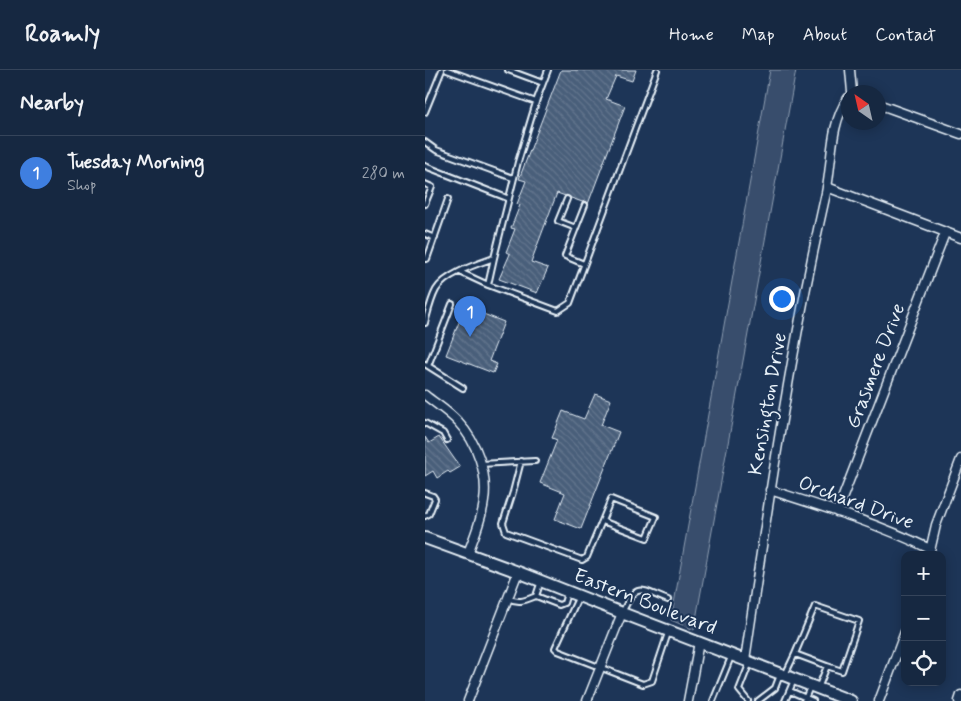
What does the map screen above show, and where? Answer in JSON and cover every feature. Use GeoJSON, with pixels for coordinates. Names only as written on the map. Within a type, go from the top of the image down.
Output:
{"type":"FeatureCollection","features":[{"type":"Feature","properties":{"kind":"main road","name":"Eastern Boulevard"},"geometry":{"type":"LineString","coordinates":[[425,538],[568,591],[622,614],[814,687],[829,697],[851,701]]}},
{"type":"Feature","properties":{"kind":"street"},"geometry":{"type":"LineString","coordinates":[[850,70],[850,85]]}},
{"type":"Feature","properties":{"kind":"street"},"geometry":{"type":"LineString","coordinates":[[886,107],[961,134]]}},
{"type":"Feature","properties":{"kind":"street","name":"Kensington Drive"},"geometry":{"type":"LineString","coordinates":[[747,661],[770,490],[807,276],[827,187],[834,132],[841,112]]}},
{"type":"Feature","properties":{"kind":"street"},"geometry":{"type":"LineString","coordinates":[[827,187],[961,238]]}},
{"type":"Feature","properties":{"kind":"street","name":"Grasmere Drive"},"geometry":{"type":"LineString","coordinates":[[837,512],[945,233]]}},
{"type":"Feature","properties":{"kind":"street"},"geometry":{"type":"LineString","coordinates":[[425,396],[458,422],[473,443],[481,464],[485,490],[484,503],[468,554]]}},
{"type":"Feature","properties":{"kind":"street"},"geometry":{"type":"LineString","coordinates":[[930,551],[936,525],[961,458]]}},
{"type":"Feature","properties":{"kind":"street","name":"Orchard Drive"},"geometry":{"type":"LineString","coordinates":[[770,490],[902,535],[928,551]]}},
{"type":"Feature","properties":{"kind":"street"},"geometry":{"type":"LineString","coordinates":[[468,701],[518,572]]}},
{"type":"Feature","properties":{"kind":"street"},"geometry":{"type":"LineString","coordinates":[[587,701],[622,614]]}},
{"type":"Feature","properties":{"kind":"street"},"geometry":{"type":"LineString","coordinates":[[879,701],[902,641]]}},
{"type":"Feature","properties":{"kind":"street"},"geometry":{"type":"LineString","coordinates":[[688,701],[699,642]]}},
{"type":"Feature","properties":{"kind":"lane"},"geometry":{"type":"LineString","coordinates":[[425,112],[442,70]]}},
{"type":"Feature","properties":{"kind":"lane"},"geometry":{"type":"LineString","coordinates":[[447,70],[536,102]]}},
{"type":"Feature","properties":{"kind":"lane"},"geometry":{"type":"LineString","coordinates":[[508,70],[543,83]]}},
{"type":"Feature","properties":{"kind":"lane"},"geometry":{"type":"LineString","coordinates":[[488,285],[507,198],[536,102],[548,70]]}},
{"type":"Feature","properties":{"kind":"lane"},"geometry":{"type":"LineString","coordinates":[[460,272],[488,285],[558,311],[570,302],[657,70]]}},
{"type":"Feature","properties":{"kind":"lane"},"geometry":{"type":"LineString","coordinates":[[425,142],[436,150],[513,178]]}},
{"type":"Feature","properties":{"kind":"lane"},"geometry":{"type":"LineString","coordinates":[[425,166],[507,198]]}},
{"type":"Feature","properties":{"kind":"lane"},"geometry":{"type":"LineString","coordinates":[[425,184],[432,187],[425,204]]}},
{"type":"Feature","properties":{"kind":"lane"},"geometry":{"type":"LineString","coordinates":[[425,259],[427,259],[435,238],[448,198]]}},
{"type":"Feature","properties":{"kind":"lane"},"geometry":{"type":"LineString","coordinates":[[567,199],[557,221],[576,228]]}},
{"type":"Feature","properties":{"kind":"lane"},"geometry":{"type":"LineString","coordinates":[[584,264],[565,256],[585,206]]}},
{"type":"Feature","properties":{"kind":"lane"},"geometry":{"type":"LineString","coordinates":[[425,234],[435,238]]}},
{"type":"Feature","properties":{"kind":"lane"},"geometry":{"type":"LineString","coordinates":[[425,323],[437,289],[447,279],[494,258]]}},
{"type":"Feature","properties":{"kind":"lane"},"geometry":{"type":"LineString","coordinates":[[452,304],[426,365],[463,388]]}},
{"type":"Feature","properties":{"kind":"lane"},"geometry":{"type":"LineString","coordinates":[[425,423],[439,430],[447,440]]}},
{"type":"Feature","properties":{"kind":"lane"},"geometry":{"type":"LineString","coordinates":[[481,464],[535,461]]}},
{"type":"Feature","properties":{"kind":"lane"},"geometry":{"type":"LineString","coordinates":[[521,462],[503,523],[506,532],[582,560],[587,557],[602,520],[611,499],[656,517],[647,538],[602,520]]}},
{"type":"Feature","properties":{"kind":"lane"},"geometry":{"type":"LineString","coordinates":[[425,493],[433,496],[435,499],[429,514],[425,516]]}},
{"type":"Feature","properties":{"kind":"lane"},"geometry":{"type":"LineString","coordinates":[[537,596],[541,581]]}},
{"type":"Feature","properties":{"kind":"lane"},"geometry":{"type":"LineString","coordinates":[[622,614],[631,595],[635,591],[640,590],[668,600]]}},
{"type":"Feature","properties":{"kind":"lane"},"geometry":{"type":"LineString","coordinates":[[508,598],[521,602],[537,596],[561,604],[564,603],[568,591]]}},
{"type":"Feature","properties":{"kind":"lane"},"geometry":{"type":"LineString","coordinates":[[579,596],[555,648],[599,668],[643,684],[652,681],[669,632]]}},
{"type":"Feature","properties":{"kind":"lane"},"geometry":{"type":"LineString","coordinates":[[758,701],[775,688],[783,675],[795,654],[815,606],[859,621],[841,671],[795,654]]}},
{"type":"Feature","properties":{"kind":"lane"},"geometry":{"type":"LineString","coordinates":[[713,701],[731,656]]}},
{"type":"Feature","properties":{"kind":"lane"},"geometry":{"type":"LineString","coordinates":[[747,661],[739,690],[748,701]]}},
{"type":"Feature","properties":{"kind":"lane"},"geometry":{"type":"LineString","coordinates":[[805,699],[827,666]]}},
{"type":"Feature","properties":{"kind":"lane"},"geometry":{"type":"LineString","coordinates":[[785,701],[795,680]]}},
{"type":"Feature","properties":{"kind":"lane"},"geometry":{"type":"LineString","coordinates":[[790,691],[813,701]]}},
{"type":"Feature","properties":{"kind":"shaded area"},"geometry":{"type":"Polygon","coordinates":[[[770,70],[796,70],[694,630],[671,620],[770,70]]]}},
{"type":"Feature","properties":{"kind":"building"},"geometry":{"type":"Polygon","coordinates":[[[561,70],[636,70],[632,81],[616,76],[606,99],[625,106],[588,204],[557,193],[531,262],[548,268],[537,293],[499,279],[510,254],[506,252],[515,229],[511,228],[520,205],[517,204],[526,181],[519,179],[561,70]]]}},
{"type":"Feature","properties":{"kind":"building"},"geometry":{"type":"Polygon","coordinates":[[[465,307],[504,322],[489,361],[497,364],[493,373],[446,355],[465,307]]]}},
{"type":"Feature","properties":{"kind":"building"},"geometry":{"type":"Polygon","coordinates":[[[595,394],[611,400],[601,425],[619,432],[581,529],[555,519],[565,493],[540,483],[557,440],[552,438],[563,411],[584,419],[595,394]]]}},
{"type":"Feature","properties":{"kind":"building"},"geometry":{"type":"Polygon","coordinates":[[[425,437],[429,443],[439,437],[460,467],[450,473],[448,471],[437,478],[433,471],[425,476],[425,437]]]}},
{"type":"Feature","properties":{"kind":"place","name":"Tuesday Morning"},"geometry":{"type":"Point","coordinates":[470,337]}}]}
